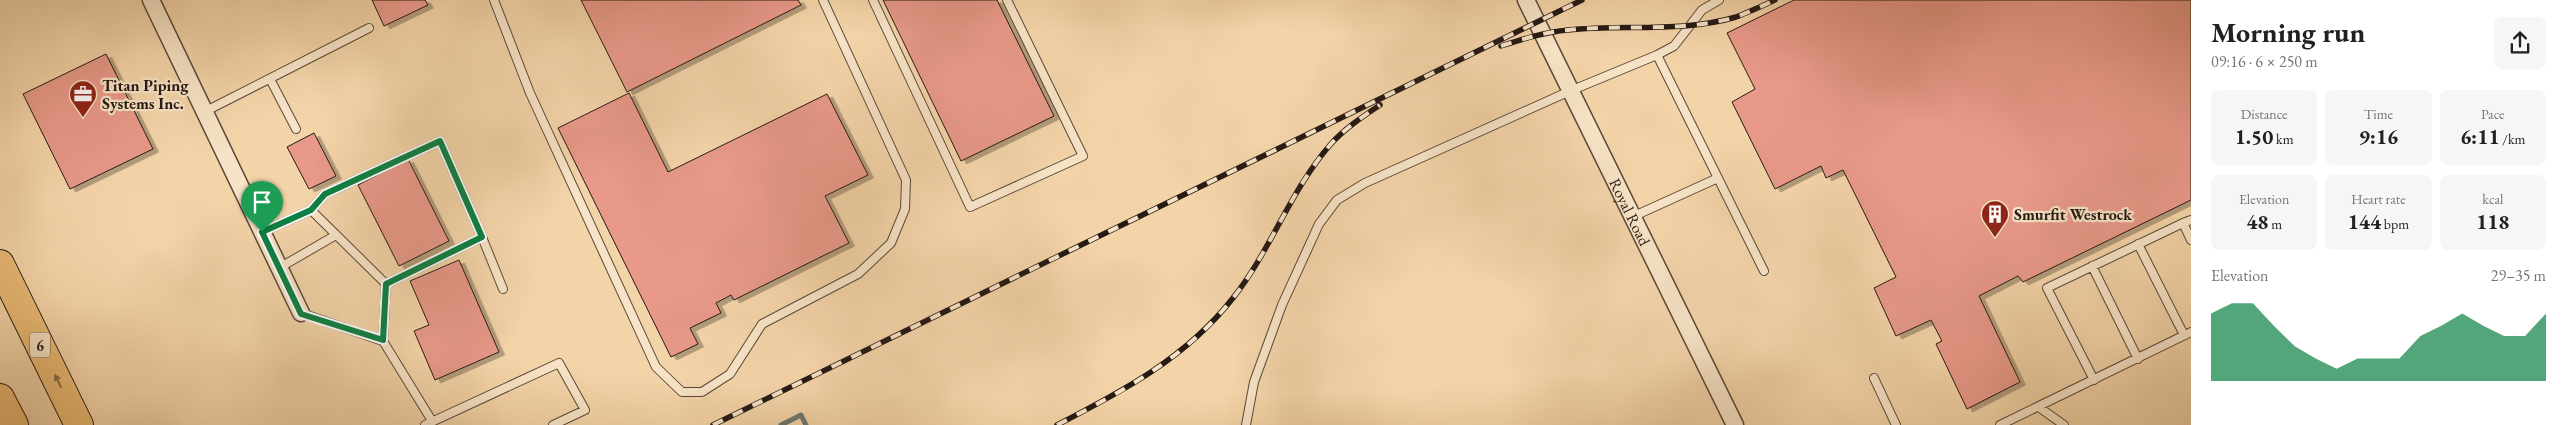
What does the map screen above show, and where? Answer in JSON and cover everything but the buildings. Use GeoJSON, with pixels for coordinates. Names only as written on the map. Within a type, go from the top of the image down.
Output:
{"type":"FeatureCollection","features":[{"type":"Feature","properties":{"kind":"highway","name":"6"},"geometry":{"type":"LineString","coordinates":[[0,264],[80,425]]}},
{"type":"Feature","properties":{"kind":"highway"},"geometry":{"type":"LineString","coordinates":[[0,398],[14,425]]}},
{"type":"Feature","properties":{"kind":"street"},"geometry":{"type":"LineString","coordinates":[[151,0],[301,314]]}},
{"type":"Feature","properties":{"kind":"street","name":"Royal Road"},"geometry":{"type":"LineString","coordinates":[[1526,0],[1734,425]]}},
{"type":"Feature","properties":{"kind":"lane"},"geometry":{"type":"LineString","coordinates":[[494,0],[530,93],[656,367],[682,392],[702,392],[730,374],[762,324],[858,274],[891,243],[905,209],[906,180],[823,0]]}},
{"type":"Feature","properties":{"kind":"lane"},"geometry":{"type":"LineString","coordinates":[[873,0],[970,207],[1083,156],[1007,0]]}},
{"type":"Feature","properties":{"kind":"lane"},"geometry":{"type":"LineString","coordinates":[[1246,425],[1254,382],[1282,305],[1319,224],[1337,200],[1365,183],[1570,90],[1657,55],[1680,40],[1702,10],[1719,0]]}},
{"type":"Feature","properties":{"kind":"lane"},"geometry":{"type":"LineString","coordinates":[[204,112],[369,28]]}},
{"type":"Feature","properties":{"kind":"lane"},"geometry":{"type":"LineString","coordinates":[[1657,55],[1764,271]]}},
{"type":"Feature","properties":{"kind":"lane"},"geometry":{"type":"LineString","coordinates":[[270,79],[296,129]]}},
{"type":"Feature","properties":{"kind":"lane"},"geometry":{"type":"LineString","coordinates":[[262,232],[311,210],[325,194],[440,141],[503,289]]}},
{"type":"Feature","properties":{"kind":"lane"},"geometry":{"type":"LineString","coordinates":[[1632,217],[1718,178]]}},
{"type":"Feature","properties":{"kind":"lane"},"geometry":{"type":"LineString","coordinates":[[311,210],[386,284],[383,340],[428,423],[559,363],[585,410],[553,425]]}},
{"type":"Feature","properties":{"kind":"lane"},"geometry":{"type":"LineString","coordinates":[[2094,380],[2047,288],[2191,220]]}},
{"type":"Feature","properties":{"kind":"lane"},"geometry":{"type":"LineString","coordinates":[[2183,224],[2191,240]]}},
{"type":"Feature","properties":{"kind":"lane"},"geometry":{"type":"LineString","coordinates":[[278,268],[336,235]]}},
{"type":"Feature","properties":{"kind":"lane"},"geometry":{"type":"LineString","coordinates":[[386,284],[482,237]]}},
{"type":"Feature","properties":{"kind":"lane"},"geometry":{"type":"LineString","coordinates":[[2000,425],[2040,408],[2188,334],[2138,244]]}},
{"type":"Feature","properties":{"kind":"lane"},"geometry":{"type":"LineString","coordinates":[[2092,266],[2138,359]]}},
{"type":"Feature","properties":{"kind":"lane"},"geometry":{"type":"LineString","coordinates":[[301,314],[383,340]]}},
{"type":"Feature","properties":{"kind":"lane"},"geometry":{"type":"LineString","coordinates":[[1874,378],[1896,425]]}},
{"type":"Feature","properties":{"kind":"lane"},"geometry":{"type":"LineString","coordinates":[[2040,408],[2064,425]]}},
{"type":"Feature","properties":{"kind":"waterway"},"geometry":{"type":"LineString","coordinates":[[781,425],[801,415],[806,425]]}},
{"type":"Feature","properties":{"kind":"railway"},"geometry":{"type":"LineString","coordinates":[[713,425],[1582,0]]}},
{"type":"Feature","properties":{"kind":"railway"},"geometry":{"type":"LineString","coordinates":[[1501,46],[1559,31],[1589,28],[1674,27],[1716,22],[1736,17],[1775,0]]}},
{"type":"Feature","properties":{"kind":"railway"},"geometry":{"type":"LineString","coordinates":[[1057,425],[1129,386],[1152,371],[1174,356],[1215,319],[1233,298],[1259,260],[1303,182],[1316,163],[1341,134],[1380,105]]}},
{"type":"Feature","properties":{"kind":"place","name":"Titan Piping Systems Inc."},"geometry":{"type":"Point","coordinates":[83,118]}},
{"type":"Feature","properties":{"kind":"place","name":"Smurfit Westrock"},"geometry":{"type":"Point","coordinates":[1995,238]}},
{"type":"Feature","properties":{"kind":"route"},"geometry":{"type":"LineString","coordinates":[[440,141],[482,237],[386,284],[383,340],[301,314],[262,232],[311,210],[325,194],[440,141]]}}]}
